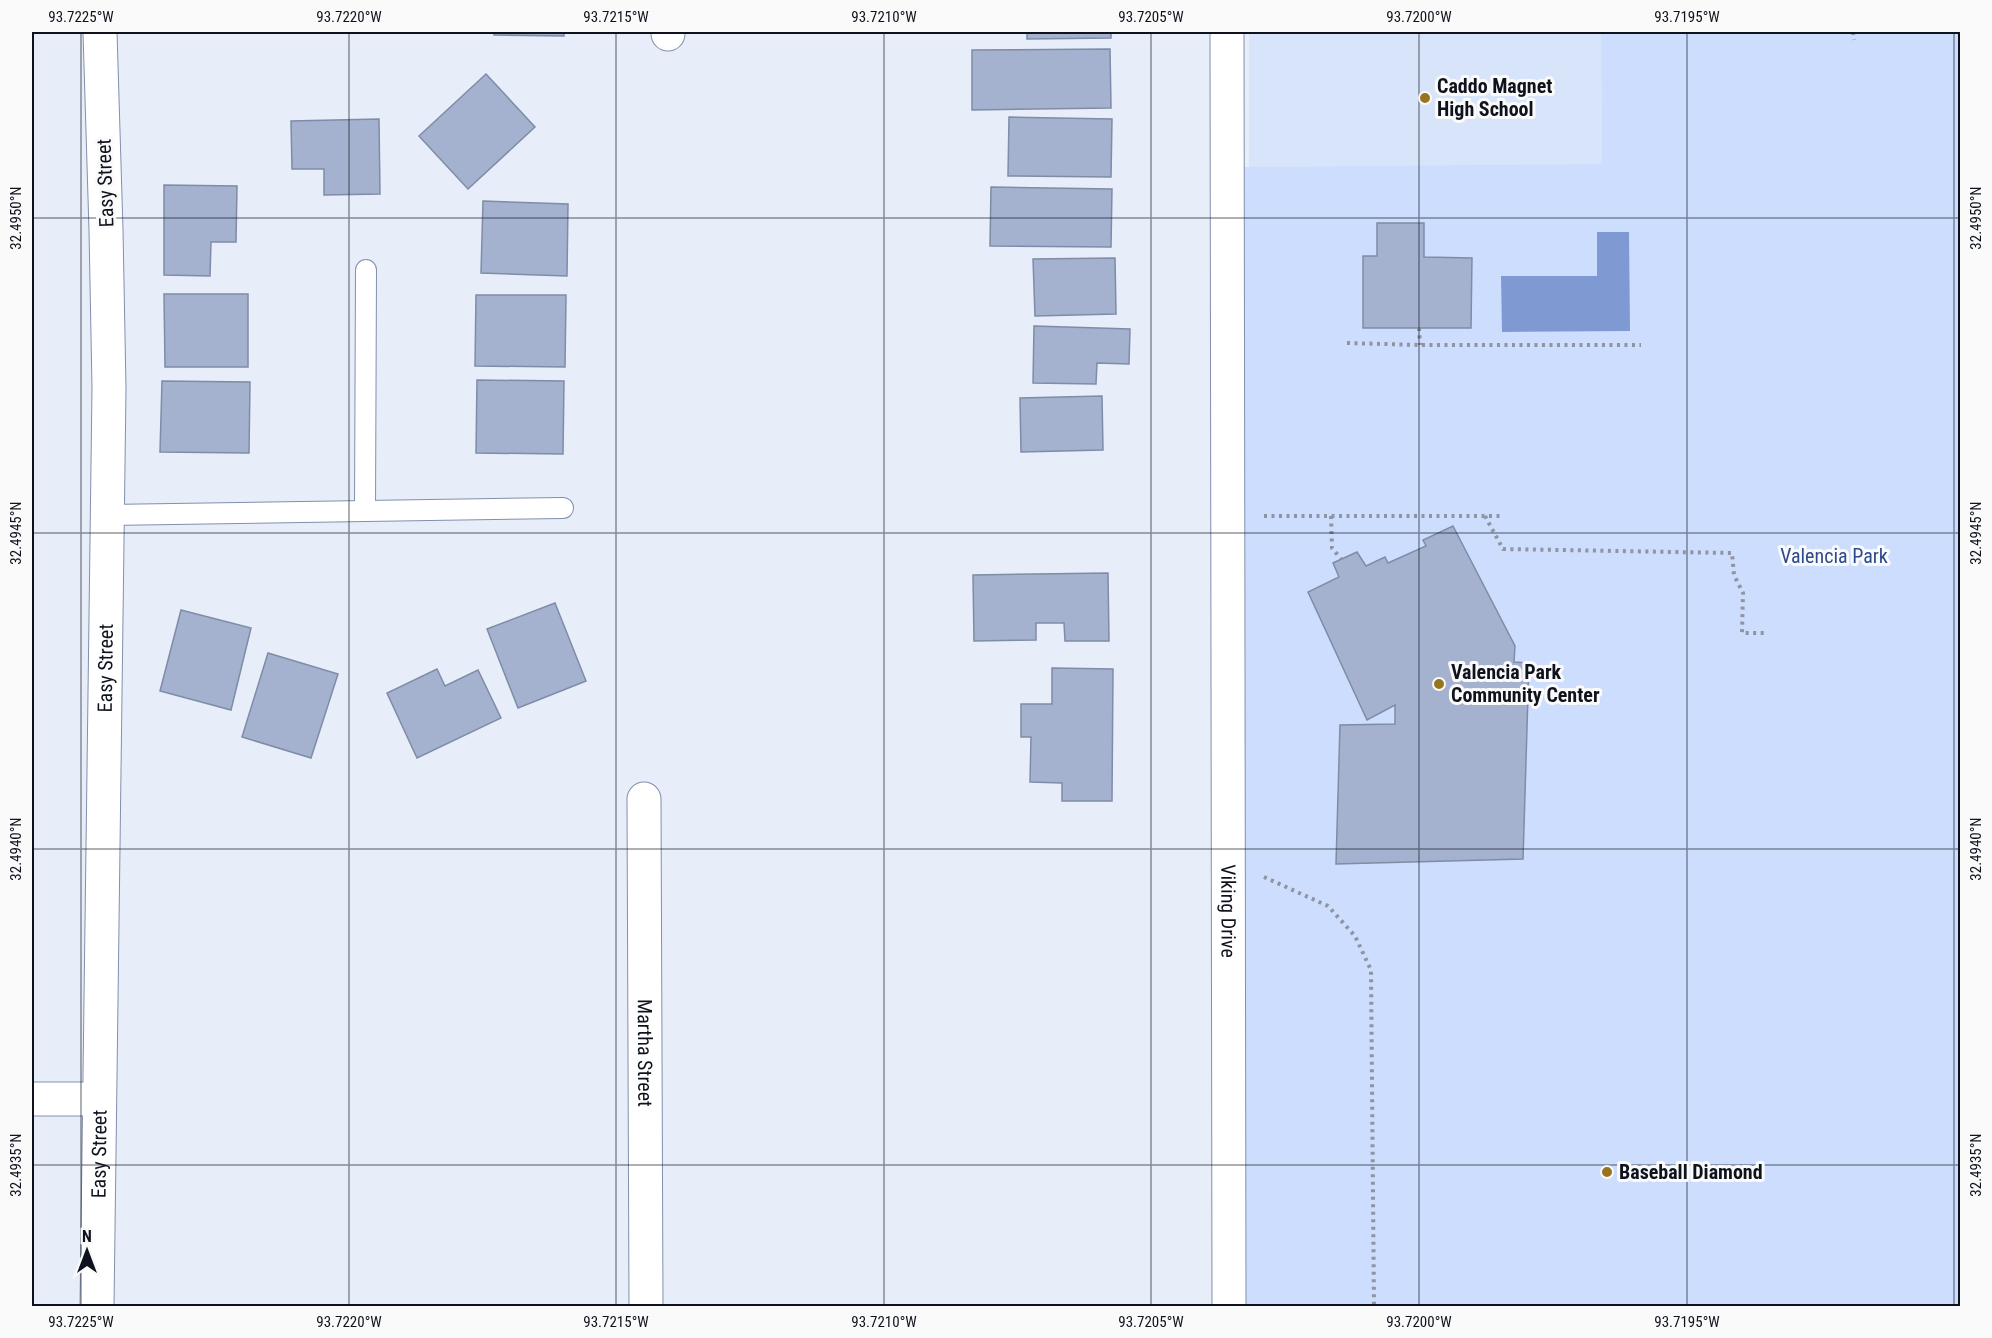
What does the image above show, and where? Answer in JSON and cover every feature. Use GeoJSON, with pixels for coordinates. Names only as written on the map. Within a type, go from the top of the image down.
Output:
{"type":"FeatureCollection","features":[{"type":"Feature","properties":{"kind":"street","name":"Easy Street"},"geometry":{"type":"LineString","coordinates":[[97,1306],[109,388],[100,32]]}},
{"type":"Feature","properties":{"kind":"street","name":"Viking Drive"},"geometry":{"type":"LineString","coordinates":[[1227,32],[1229,1306]]}},
{"type":"Feature","properties":{"kind":"street","name":"Martha Street"},"geometry":{"type":"LineString","coordinates":[[644,799],[646,1306]]}},
{"type":"Feature","properties":{"kind":"street"},"geometry":{"type":"LineString","coordinates":[[32,1099],[99,1099]]}},
{"type":"Feature","properties":{"kind":"lane"},"geometry":{"type":"LineString","coordinates":[[365,511],[366,270]]}},
{"type":"Feature","properties":{"kind":"lane"},"geometry":{"type":"LineString","coordinates":[[107,515],[563,508]]}},
{"type":"Feature","properties":{"kind":"path"},"geometry":{"type":"LineString","coordinates":[[1853,32],[1854,40]]}},
{"type":"Feature","properties":{"kind":"path"},"geometry":{"type":"LineString","coordinates":[[1419,328],[1420,345]]}},
{"type":"Feature","properties":{"kind":"path"},"geometry":{"type":"LineString","coordinates":[[1347,343],[1641,345]]}},
{"type":"Feature","properties":{"kind":"path"},"geometry":{"type":"LineString","coordinates":[[1227,515],[1504,516]]}},
{"type":"Feature","properties":{"kind":"path"},"geometry":{"type":"LineString","coordinates":[[1331,516],[1332,548],[1341,559]]}},
{"type":"Feature","properties":{"kind":"path"},"geometry":{"type":"LineString","coordinates":[[1485,516],[1503,549],[1732,553],[1734,575],[1743,593],[1742,633],[1766,633]]}},
{"type":"Feature","properties":{"kind":"path"},"geometry":{"type":"LineString","coordinates":[[1260,875],[1328,906],[1355,936],[1371,970],[1374,1306]]}},
{"type":"Feature","properties":{"kind":"shaded area","name":"Caddo Magnet High School"},"geometry":{"type":"Polygon","coordinates":[[[1249,32],[1601,32],[1602,164],[1249,167],[1249,32]]]}},
{"type":"Feature","properties":{"kind":"green space","name":"Valencia Park"},"geometry":{"type":"Polygon","coordinates":[[[1601,32],[1960,32],[1960,1306],[1229,1306],[1227,167],[1602,164],[1601,32]]]}},
{"type":"Feature","properties":{"kind":"water"},"geometry":{"type":"Polygon","coordinates":[[[1597,232],[1629,232],[1630,331],[1502,332],[1501,276],[1597,276],[1597,232]]]}},
{"type":"Feature","properties":{"kind":"building"},"geometry":{"type":"Polygon","coordinates":[[[494,32],[564,32],[564,36],[494,35],[494,32]]]}},
{"type":"Feature","properties":{"kind":"building"},"geometry":{"type":"Polygon","coordinates":[[[1027,32],[1111,32],[1111,38],[1027,39],[1027,32]]]}},
{"type":"Feature","properties":{"kind":"building"},"geometry":{"type":"Polygon","coordinates":[[[1110,49],[1111,108],[972,110],[972,50],[1110,49]]]}},
{"type":"Feature","properties":{"kind":"building"},"geometry":{"type":"Polygon","coordinates":[[[486,74],[535,127],[468,189],[419,136],[486,74]]]}},
{"type":"Feature","properties":{"kind":"building"},"geometry":{"type":"Polygon","coordinates":[[[1009,117],[1112,119],[1111,177],[1008,176],[1009,117]]]}},
{"type":"Feature","properties":{"kind":"building"},"geometry":{"type":"Polygon","coordinates":[[[379,119],[380,194],[324,195],[324,169],[292,169],[291,121],[379,119]]]}},
{"type":"Feature","properties":{"kind":"building"},"geometry":{"type":"Polygon","coordinates":[[[164,185],[237,186],[236,242],[211,242],[210,276],[164,275],[164,185]]]}},
{"type":"Feature","properties":{"kind":"building"},"geometry":{"type":"Polygon","coordinates":[[[991,187],[1112,189],[1111,247],[990,246],[991,187]]]}},
{"type":"Feature","properties":{"kind":"building"},"geometry":{"type":"Polygon","coordinates":[[[483,201],[568,204],[567,276],[481,273],[483,201]]]}},
{"type":"Feature","properties":{"kind":"building"},"geometry":{"type":"Polygon","coordinates":[[[1377,223],[1424,223],[1424,257],[1472,258],[1471,328],[1363,328],[1363,256],[1377,256],[1377,223]]]}},
{"type":"Feature","properties":{"kind":"building"},"geometry":{"type":"Polygon","coordinates":[[[1115,258],[1116,314],[1035,316],[1033,259],[1115,258]]]}},
{"type":"Feature","properties":{"kind":"building"},"geometry":{"type":"Polygon","coordinates":[[[164,294],[248,294],[248,367],[165,367],[164,294]]]}},
{"type":"Feature","properties":{"kind":"building"},"geometry":{"type":"Polygon","coordinates":[[[476,295],[566,295],[565,367],[475,366],[476,295]]]}},
{"type":"Feature","properties":{"kind":"building"},"geometry":{"type":"Polygon","coordinates":[[[1034,326],[1130,329],[1129,364],[1097,363],[1096,384],[1033,383],[1034,326]]]}},
{"type":"Feature","properties":{"kind":"building"},"geometry":{"type":"Polygon","coordinates":[[[477,380],[564,381],[563,454],[476,453],[477,380]]]}},
{"type":"Feature","properties":{"kind":"building"},"geometry":{"type":"Polygon","coordinates":[[[162,381],[250,382],[249,453],[160,452],[162,381]]]}},
{"type":"Feature","properties":{"kind":"building"},"geometry":{"type":"Polygon","coordinates":[[[1102,396],[1103,450],[1021,452],[1020,398],[1102,396]]]}},
{"type":"Feature","properties":{"kind":"building","name":"Valencia Park Community Center"},"geometry":{"type":"Polygon","coordinates":[[[1453,526],[1515,646],[1514,662],[1529,663],[1523,859],[1336,864],[1340,725],[1395,724],[1395,705],[1367,720],[1308,592],[1339,577],[1333,563],[1357,552],[1366,566],[1385,557],[1388,563],[1426,546],[1423,540],[1453,526]]]}},
{"type":"Feature","properties":{"kind":"building"},"geometry":{"type":"Polygon","coordinates":[[[1108,573],[1109,641],[1065,641],[1064,623],[1036,623],[1036,640],[974,641],[973,575],[1108,573]]]}},
{"type":"Feature","properties":{"kind":"building"},"geometry":{"type":"Polygon","coordinates":[[[555,603],[586,681],[518,708],[487,629],[555,603]]]}},
{"type":"Feature","properties":{"kind":"building"},"geometry":{"type":"Polygon","coordinates":[[[181,610],[251,628],[231,710],[160,691],[181,610]]]}},
{"type":"Feature","properties":{"kind":"building"},"geometry":{"type":"Polygon","coordinates":[[[268,653],[338,674],[311,758],[242,737],[268,653]]]}},
{"type":"Feature","properties":{"kind":"building"},"geometry":{"type":"Polygon","coordinates":[[[1052,668],[1113,669],[1112,801],[1062,801],[1062,783],[1030,782],[1031,737],[1021,737],[1021,704],[1052,704],[1052,668]]]}},
{"type":"Feature","properties":{"kind":"building"},"geometry":{"type":"Polygon","coordinates":[[[437,669],[445,686],[478,670],[501,718],[417,758],[387,693],[437,669]]]}},
{"type":"Feature","properties":{"kind":"place","name":"Caddo Magnet High School"},"geometry":{"type":"Point","coordinates":[1425,98]}},
{"type":"Feature","properties":{"kind":"place","name":"Valencia Park Community Center"},"geometry":{"type":"Point","coordinates":[1439,684]}},
{"type":"Feature","properties":{"kind":"place","name":"Baseball Diamond"},"geometry":{"type":"Point","coordinates":[1607,1172]}}]}
